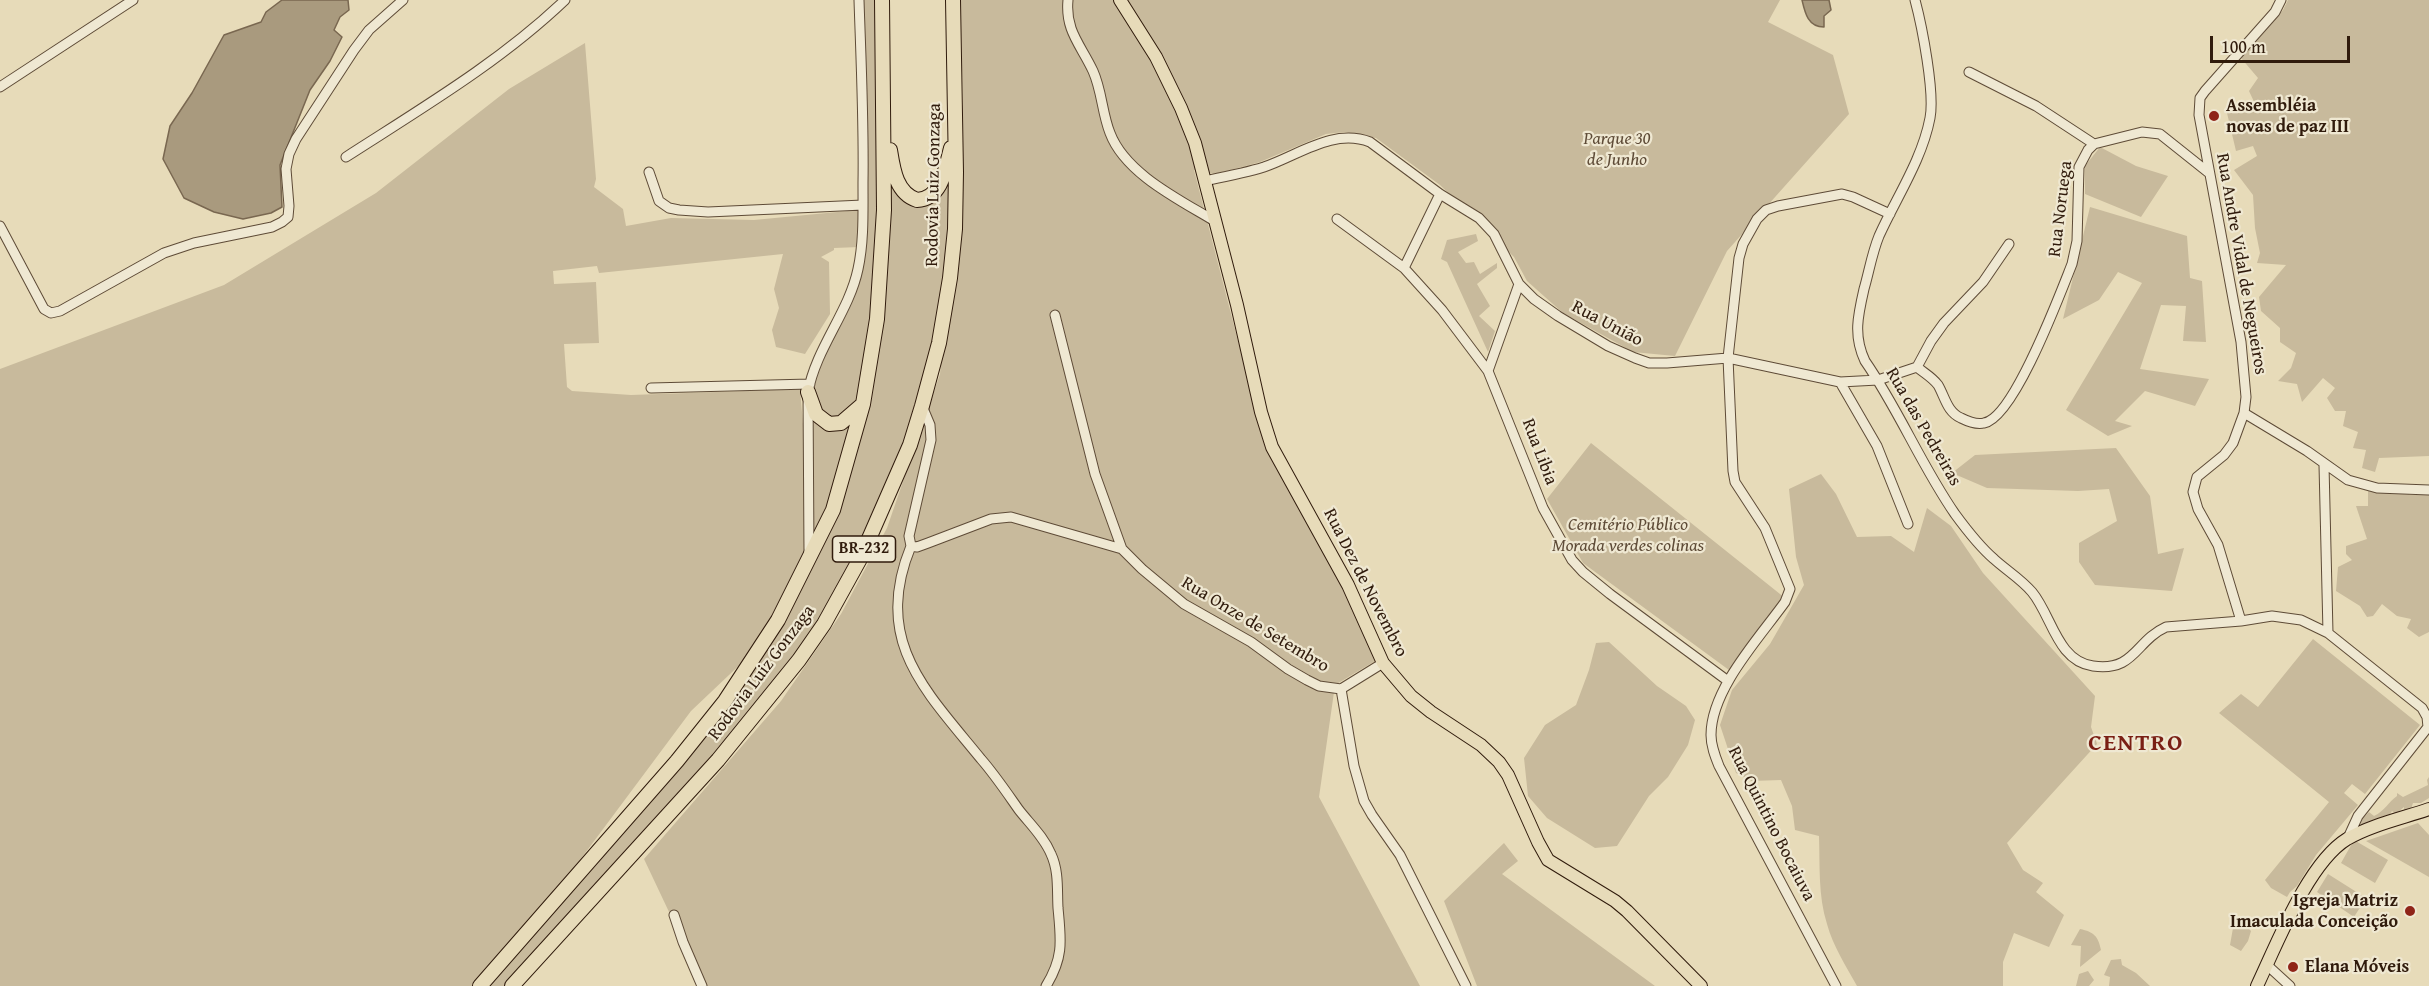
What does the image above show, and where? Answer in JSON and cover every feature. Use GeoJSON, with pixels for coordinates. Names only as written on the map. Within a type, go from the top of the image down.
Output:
{"type":"FeatureCollection","features":[{"type":"Feature","properties":{"kind":"highway","name":"Rodovia Luiz Gonzaga"},"geometry":{"type":"LineString","coordinates":[[480,986],[676,761],[725,701],[778,620],[835,503],[863,404],[877,319],[883,241],[882,0]]}},
{"type":"Feature","properties":{"kind":"highway","name":"Rodovia Luiz Gonzaga"},"geometry":{"type":"LineString","coordinates":[[512,986],[718,760],[799,660],[824,624],[861,556],[910,445],[939,343],[950,278],[955,229],[953,0]]}},
{"type":"Feature","properties":{"kind":"highway","name":"BR-232"},"geometry":{"type":"LineString","coordinates":[[883,104],[893,170],[901,187],[912,198],[922,200],[929,197],[937,188],[954,135]]}},
{"type":"Feature","properties":{"kind":"highway"},"geometry":{"type":"LineString","coordinates":[[809,388],[816,414],[829,424],[841,423],[863,404]]}},
{"type":"Feature","properties":{"kind":"main road","name":"Rua Dez de Novembro"},"geometry":{"type":"LineString","coordinates":[[1120,0],[1156,57],[1195,143],[1213,220],[1237,305],[1261,412],[1272,447],[1348,585],[1383,663],[1411,696],[1431,712],[1481,744],[1499,762],[1508,775],[1548,860],[1627,910],[1701,986]]}},
{"type":"Feature","properties":{"kind":"main road"},"geometry":{"type":"LineString","coordinates":[[2257,986],[2315,871],[2323,860],[2347,840],[2429,809]]}},
{"type":"Feature","properties":{"kind":"street"},"geometry":{"type":"LineString","coordinates":[[0,87],[133,0]]}},
{"type":"Feature","properties":{"kind":"street"},"geometry":{"type":"LineString","coordinates":[[0,226],[44,309],[51,313],[60,311],[164,253],[182,246],[272,227],[282,222],[289,213],[286,169],[289,153],[296,139],[364,36],[403,0]]}},
{"type":"Feature","properties":{"kind":"street"},"geometry":{"type":"LineString","coordinates":[[346,157],[487,65],[565,0]]}},
{"type":"Feature","properties":{"kind":"street"},"geometry":{"type":"LineString","coordinates":[[809,558],[809,388],[858,269],[863,205],[864,135],[859,0]]}},
{"type":"Feature","properties":{"kind":"street"},"geometry":{"type":"LineString","coordinates":[[1068,0],[1069,26],[1093,71],[1108,128],[1122,156],[1171,195],[1213,220]]}},
{"type":"Feature","properties":{"kind":"street","name":"Rua das Pedreiras"},"geometry":{"type":"LineString","coordinates":[[1915,0],[1930,85],[1931,107],[1923,142],[1873,256],[1856,327],[1860,350],[1956,515],[1991,557],[2031,592],[2060,643],[2079,662],[2103,667],[2120,665],[2132,658],[2156,633],[2166,627],[2241,621]]}},
{"type":"Feature","properties":{"kind":"street","name":"Rua Andre Vidal de Negueiros"},"geometry":{"type":"LineString","coordinates":[[2241,621],[2218,545],[2198,509],[2193,492],[2197,477],[2229,449],[2244,413],[2246,397],[2241,342],[2209,173],[2199,106],[2205,91],[2275,12],[2281,0]]}},
{"type":"Feature","properties":{"kind":"street"},"geometry":{"type":"LineString","coordinates":[[1969,72],[2036,106],[2094,144]]}},
{"type":"Feature","properties":{"kind":"street","name":"Rua Noruega"},"geometry":{"type":"LineString","coordinates":[[1917,367],[1933,379],[1947,406],[1955,415],[1971,422],[1984,423],[1998,414],[2012,397],[2073,264],[2077,241],[2079,167],[2094,144],[2142,132],[2160,134],[2209,173]]}},
{"type":"Feature","properties":{"kind":"street","name":"Rua União"},"geometry":{"type":"LineString","coordinates":[[1204,181],[1263,167],[1332,138],[1346,136],[1370,142],[1440,194],[1469,210],[1494,234],[1519,284],[1558,316],[1608,346],[1635,358],[1649,363],[1728,358],[1840,382],[1878,380],[1917,367]]}},
{"type":"Feature","properties":{"kind":"street"},"geometry":{"type":"LineString","coordinates":[[649,172],[659,201],[669,208],[679,210],[708,212],[863,205]]}},
{"type":"Feature","properties":{"kind":"street"},"geometry":{"type":"LineString","coordinates":[[1404,268],[1440,194]]}},
{"type":"Feature","properties":{"kind":"street","name":"Rua Quintino Bocaiuva"},"geometry":{"type":"LineString","coordinates":[[1836,986],[1714,754],[1711,741],[1712,724],[1728,681],[1785,602],[1790,589],[1788,579],[1765,528],[1735,482],[1728,358],[1739,258],[1752,225],[1766,210],[1842,194],[1890,214]]}},
{"type":"Feature","properties":{"kind":"street","name":"Rua Libia"},"geometry":{"type":"LineString","coordinates":[[1337,219],[1404,268],[1442,310],[1488,371],[1543,508],[1572,560],[1610,594],[1728,681]]}},
{"type":"Feature","properties":{"kind":"street"},"geometry":{"type":"LineString","coordinates":[[1917,367],[1944,323],[1983,282],[2009,244]]}},
{"type":"Feature","properties":{"kind":"street"},"geometry":{"type":"LineString","coordinates":[[1488,371],[1519,284]]}},
{"type":"Feature","properties":{"kind":"street","name":"Rua Onze de Setembro"},"geometry":{"type":"LineString","coordinates":[[1055,315],[1095,474],[1122,549],[1149,576],[1184,604],[1251,642],[1307,680],[1319,686],[1341,689],[1354,766],[1364,801],[1400,855],[1466,986]]}},
{"type":"Feature","properties":{"kind":"street"},"geometry":{"type":"LineString","coordinates":[[1840,382],[1877,446],[1908,524]]}},
{"type":"Feature","properties":{"kind":"street"},"geometry":{"type":"LineString","coordinates":[[651,388],[809,388]]}},
{"type":"Feature","properties":{"kind":"street"},"geometry":{"type":"LineString","coordinates":[[922,406],[930,425],[931,440],[909,536],[911,546],[900,574],[897,599],[900,634],[909,660],[944,714],[983,760],[1041,837],[1055,863],[1062,938],[1058,961],[1046,986]]}},
{"type":"Feature","properties":{"kind":"street"},"geometry":{"type":"LineString","coordinates":[[2244,413],[2307,450],[2324,465],[2356,483],[2377,488],[2429,490]]}},
{"type":"Feature","properties":{"kind":"street"},"geometry":{"type":"LineString","coordinates":[[2324,465],[2328,633]]}},
{"type":"Feature","properties":{"kind":"street"},"geometry":{"type":"LineString","coordinates":[[911,546],[917,547],[992,519],[1011,517],[1122,549]]}},
{"type":"Feature","properties":{"kind":"street"},"geometry":{"type":"LineString","coordinates":[[2241,621],[2272,616],[2290,617],[2328,633],[2422,708],[2428,721],[2423,734],[2358,816],[2347,840]]}},
{"type":"Feature","properties":{"kind":"street"},"geometry":{"type":"LineString","coordinates":[[1341,689],[1383,663]]}},
{"type":"Feature","properties":{"kind":"street"},"geometry":{"type":"LineString","coordinates":[[674,915],[702,986]]}},
{"type":"Feature","properties":{"kind":"street"},"geometry":{"type":"LineString","coordinates":[[2267,965],[2290,986]]}},
{"type":"Feature","properties":{"kind":"green space"},"geometry":{"type":"Polygon","coordinates":[[[862,0],[877,0],[884,217],[860,402],[828,423],[812,390],[822,362],[858,286],[866,183],[862,0]]]}},
{"type":"Feature","properties":{"kind":"green space","name":"Parque 30 de Junho"},"geometry":{"type":"Polygon","coordinates":[[[960,0],[1780,0],[1768,22],[1833,55],[1849,114],[1727,251],[1675,356],[1633,352],[1563,313],[1527,281],[1514,257],[1440,185],[1376,138],[1344,132],[1326,134],[1260,162],[1216,174],[1194,170],[1247,376],[1275,466],[1335,570],[1375,661],[1335,685],[1319,797],[1420,986],[704,986],[644,859],[781,701],[841,614],[887,528],[940,374],[963,104],[960,0]]]}},
{"type":"Feature","properties":{"kind":"green space"},"geometry":{"type":"Polygon","coordinates":[[[2288,0],[2429,0],[2429,456],[2379,458],[2375,472],[2362,468],[2366,450],[2353,448],[2358,432],[2343,426],[2346,411],[2335,411],[2327,398],[2335,388],[2323,378],[2302,402],[2297,384],[2278,381],[2291,368],[2296,353],[2280,342],[2280,328],[2261,311],[2259,297],[2286,265],[2257,263],[2260,253],[2255,228],[2253,195],[2234,170],[2257,156],[2253,146],[2236,151],[2227,113],[2256,106],[2249,91],[2258,78],[2241,58],[2283,10],[2288,0]]]}},
{"type":"Feature","properties":{"kind":"green space"},"geometry":{"type":"Polygon","coordinates":[[[585,43],[596,179],[594,187],[623,209],[626,226],[671,218],[754,220],[858,210],[859,247],[834,248],[821,257],[829,262],[830,314],[805,354],[776,347],[772,330],[779,308],[774,289],[783,254],[599,273],[597,266],[553,271],[554,284],[596,282],[599,343],[564,344],[567,387],[572,391],[631,395],[800,389],[808,483],[808,557],[866,404],[891,172],[922,203],[953,164],[946,295],[923,416],[831,606],[727,745],[514,986],[477,986],[699,737],[748,657],[691,711],[539,915],[474,986],[0,986],[0,369],[224,285],[376,193],[509,89],[585,43]]]}},
{"type":"Feature","properties":{"kind":"green space"},"geometry":{"type":"Polygon","coordinates":[[[2100,147],[2136,166],[2168,176],[2141,217],[2085,194],[2085,166],[2100,147]]]}},
{"type":"Feature","properties":{"kind":"green space"},"geometry":{"type":"Polygon","coordinates":[[[2090,207],[2187,236],[2190,278],[2202,281],[2206,342],[2183,341],[2186,306],[2161,305],[2140,369],[2209,379],[2195,406],[2145,391],[2115,421],[2132,426],[2108,436],[2066,410],[2142,283],[2118,272],[2099,300],[2063,319],[2090,207]]]}},
{"type":"Feature","properties":{"kind":"green space"},"geometry":{"type":"Polygon","coordinates":[[[1476,234],[1478,241],[1458,252],[1466,263],[1474,262],[1480,274],[1497,263],[1497,268],[1477,284],[1490,306],[1479,316],[1495,331],[1488,352],[1447,262],[1441,259],[1447,240],[1476,234]]]}},
{"type":"Feature","properties":{"kind":"green space"},"geometry":{"type":"Polygon","coordinates":[[[860,409],[830,512],[810,548],[813,412],[826,427],[860,409]]]}},
{"type":"Feature","properties":{"kind":"green space","name":"Cemitério Público Morada verdes colinas"},"geometry":{"type":"Polygon","coordinates":[[[1591,443],[1785,598],[1729,670],[1583,563],[1547,499],[1591,443]]]}},
{"type":"Feature","properties":{"kind":"green space"},"geometry":{"type":"Polygon","coordinates":[[[2116,448],[2150,496],[2158,554],[2184,548],[2172,591],[2095,585],[2079,562],[2079,543],[2117,521],[2109,489],[2078,491],[1987,488],[1952,473],[1975,455],[2116,448]]]}},
{"type":"Feature","properties":{"kind":"green space"},"geometry":{"type":"Polygon","coordinates":[[[1821,474],[1836,494],[1857,537],[1891,536],[1914,552],[1927,508],[1951,526],[1983,573],[2095,696],[2091,727],[2097,744],[2007,843],[2023,870],[2043,883],[2036,892],[2064,915],[2049,947],[2014,933],[2003,962],[2003,986],[1857,986],[1836,948],[1824,913],[1820,880],[1819,836],[1795,830],[1792,806],[1781,780],[1751,781],[1736,773],[1720,725],[1732,690],[1770,644],[1804,585],[1796,557],[1789,489],[1821,474]]]}},
{"type":"Feature","properties":{"kind":"green space"},"geometry":{"type":"Polygon","coordinates":[[[2398,489],[2411,495],[2429,495],[2429,632],[2419,637],[2407,628],[2411,619],[2397,616],[2382,604],[2373,616],[2367,617],[2360,606],[2336,591],[2338,567],[2352,560],[2346,554],[2346,546],[2367,539],[2356,506],[2368,506],[2368,490],[2387,493],[2398,489]]]}},
{"type":"Feature","properties":{"kind":"green space"},"geometry":{"type":"Polygon","coordinates":[[[2313,639],[2420,725],[2365,794],[2352,784],[2344,793],[2358,805],[2316,855],[2297,886],[2287,897],[2271,888],[2265,880],[2329,802],[2219,713],[2241,694],[2258,707],[2313,639]]]}},
{"type":"Feature","properties":{"kind":"green space"},"geometry":{"type":"Polygon","coordinates":[[[1609,642],[1657,686],[1686,706],[1695,720],[1688,745],[1668,777],[1649,796],[1617,846],[1595,848],[1547,818],[1528,796],[1524,758],[1545,725],[1576,705],[1596,643],[1609,642]]]}},
{"type":"Feature","properties":{"kind":"green space"},"geometry":{"type":"Polygon","coordinates":[[[2429,777],[2429,798],[2421,803],[2413,803],[2411,809],[2404,811],[2404,807],[2396,814],[2392,811],[2388,817],[2361,825],[2360,821],[2369,812],[2374,816],[2397,796],[2397,793],[2403,797],[2428,785],[2429,777]]]}},
{"type":"Feature","properties":{"kind":"green space"},"geometry":{"type":"Polygon","coordinates":[[[2418,823],[2429,835],[2429,877],[2366,841],[2418,823]]]}},
{"type":"Feature","properties":{"kind":"green space"},"geometry":{"type":"Polygon","coordinates":[[[2354,840],[2388,860],[2375,883],[2341,863],[2354,840]]]}},
{"type":"Feature","properties":{"kind":"green space"},"geometry":{"type":"Polygon","coordinates":[[[1504,843],[1518,861],[1502,874],[1655,986],[1477,986],[1444,901],[1504,843]]]}},
{"type":"Feature","properties":{"kind":"green space"},"geometry":{"type":"Polygon","coordinates":[[[2328,874],[2366,898],[2354,917],[2317,892],[2328,874]]]}},
{"type":"Feature","properties":{"kind":"green space"},"geometry":{"type":"Polygon","coordinates":[[[2247,927],[2251,931],[2241,951],[2230,945],[2233,928],[2247,927]]]}},
{"type":"Feature","properties":{"kind":"green space"},"geometry":{"type":"Polygon","coordinates":[[[2080,929],[2095,935],[2101,950],[2080,967],[2081,946],[2071,945],[2080,929]]]}},
{"type":"Feature","properties":{"kind":"green space"},"geometry":{"type":"Polygon","coordinates":[[[2121,959],[2122,965],[2136,973],[2150,986],[2109,986],[2110,977],[2104,975],[2111,960],[2121,959]]]}},
{"type":"Feature","properties":{"kind":"green space"},"geometry":{"type":"Polygon","coordinates":[[[2088,971],[2094,980],[2089,986],[2076,986],[2079,974],[2088,971]]]}},
{"type":"Feature","properties":{"kind":"shaded area"},"geometry":{"type":"Polygon","coordinates":[[[282,0],[348,0],[349,10],[340,17],[334,30],[342,37],[330,61],[310,90],[280,165],[282,207],[271,213],[243,219],[214,212],[184,198],[163,159],[170,126],[192,93],[224,35],[261,22],[266,12],[282,0]]]}},
{"type":"Feature","properties":{"kind":"shaded area"},"geometry":{"type":"Polygon","coordinates":[[[1802,0],[1829,0],[1831,10],[1824,16],[1824,27],[1811,22],[1802,0]]]}},
{"type":"Feature","properties":{"kind":"place","name":"Assembléia novas de paz III"},"geometry":{"type":"Point","coordinates":[2214,116]}},
{"type":"Feature","properties":{"kind":"place","name":"Igreja Matriz Imaculada Conceição"},"geometry":{"type":"Point","coordinates":[2410,911]}},
{"type":"Feature","properties":{"kind":"place","name":"Elana Móveis"},"geometry":{"type":"Point","coordinates":[2293,967]}},
{"type":"Feature","properties":{"kind":"district","name":"CENTRO"},"geometry":{"type":"Point","coordinates":[2136,744]}}]}
